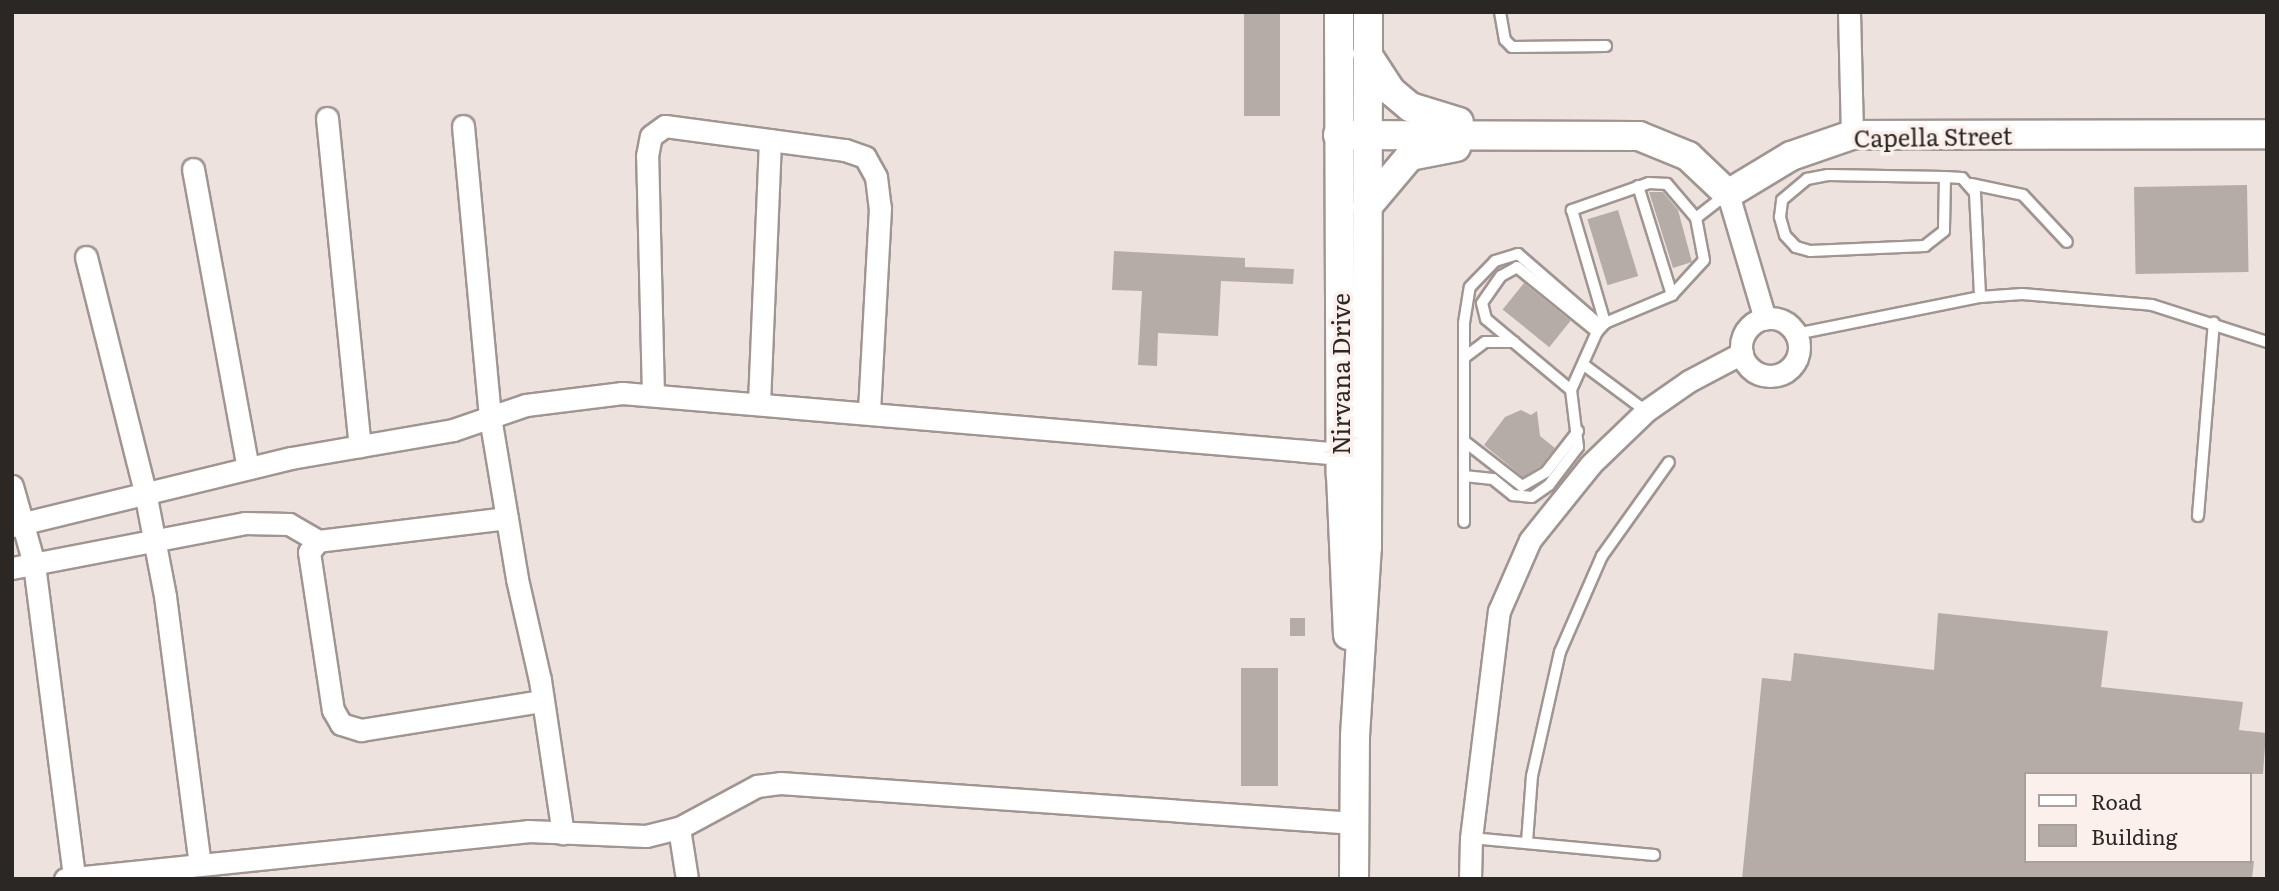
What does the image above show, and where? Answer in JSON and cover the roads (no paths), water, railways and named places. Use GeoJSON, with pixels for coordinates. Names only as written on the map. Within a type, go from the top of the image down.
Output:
{"type":"FeatureCollection","features":[{"type":"Feature","properties":{"kind":"main road","name":"Nirvana Drive"},"geometry":{"type":"LineString","coordinates":[[1339,12],[1352,135],[1367,206],[1367,547],[1355,736],[1354,879]]}},
{"type":"Feature","properties":{"kind":"main road","name":"Nirvana Drive"},"geometry":{"type":"LineString","coordinates":[[1355,736],[1344,591],[1340,454],[1352,135],[1367,54],[1368,12]]}},
{"type":"Feature","properties":{"kind":"main road"},"geometry":{"type":"LineString","coordinates":[[1367,54],[1396,97],[1419,113],[1528,133]]}},
{"type":"Feature","properties":{"kind":"main road"},"geometry":{"type":"LineString","coordinates":[[1367,206],[1410,156],[1528,133]]}},
{"type":"Feature","properties":{"kind":"main road"},"geometry":{"type":"LineString","coordinates":[[1352,135],[1620,134],[1655,141],[1688,156],[1728,194]]}},
{"type":"Feature","properties":{"kind":"main road","name":"Capella Street"},"geometry":{"type":"LineString","coordinates":[[1728,194],[1791,156],[1852,135],[2267,134]]}},
{"type":"Feature","properties":{"kind":"street"},"geometry":{"type":"LineString","coordinates":[[1849,12],[1852,135]]}},
{"type":"Feature","properties":{"kind":"street"},"geometry":{"type":"LineString","coordinates":[[327,118],[360,446]]}},
{"type":"Feature","properties":{"kind":"street"},"geometry":{"type":"LineString","coordinates":[[463,126],[491,417],[507,518],[543,701],[563,833]]}},
{"type":"Feature","properties":{"kind":"street"},"geometry":{"type":"LineString","coordinates":[[653,395],[647,156],[651,136],[665,126],[770,140],[866,157],[876,177],[880,208],[869,411]]}},
{"type":"Feature","properties":{"kind":"street"},"geometry":{"type":"LineString","coordinates":[[759,403],[770,140]]}},
{"type":"Feature","properties":{"kind":"street"},"geometry":{"type":"LineString","coordinates":[[193,169],[248,468]]}},
{"type":"Feature","properties":{"kind":"street"},"geometry":{"type":"LineString","coordinates":[[1728,194],[1765,318]]}},
{"type":"Feature","properties":{"kind":"street"},"geometry":{"type":"LineString","coordinates":[[86,257],[155,542],[200,864]]}},
{"type":"Feature","properties":{"kind":"street"},"geometry":{"type":"LineString","coordinates":[[1765,318],[1783,321],[1796,334],[1795,362],[1780,374],[1752,370],[1742,353],[1744,335],[1765,318]]}},
{"type":"Feature","properties":{"kind":"street"},"geometry":{"type":"LineString","coordinates":[[1471,879],[1471,838],[1499,611],[1530,540],[1591,464],[1646,411],[1689,382],[1742,353]]}},
{"type":"Feature","properties":{"kind":"street"},"geometry":{"type":"LineString","coordinates":[[16,522],[248,468],[453,430],[526,405],[622,393],[869,411],[1340,454]]}},
{"type":"Feature","properties":{"kind":"street"},"geometry":{"type":"LineString","coordinates":[[12,486],[16,522],[34,564],[69,878],[503,833],[646,836],[679,828],[748,790],[780,783],[1355,823]]}},
{"type":"Feature","properties":{"kind":"street"},"geometry":{"type":"LineString","coordinates":[[12,568],[245,523],[289,524],[318,541],[507,518]]}},
{"type":"Feature","properties":{"kind":"street"},"geometry":{"type":"LineString","coordinates":[[318,541],[309,552],[316,619],[333,710],[341,724],[361,730],[543,701]]}},
{"type":"Feature","properties":{"kind":"street"},"geometry":{"type":"LineString","coordinates":[[679,828],[687,879]]}},
{"type":"Feature","properties":{"kind":"lane"},"geometry":{"type":"LineString","coordinates":[[1500,12],[1505,40],[1512,47],[1606,46]]}},
{"type":"Feature","properties":{"kind":"lane"},"geometry":{"type":"LineString","coordinates":[[1945,177],[1944,231],[1925,246],[1810,251],[1796,247],[1785,235],[1780,217],[1782,200],[1807,179],[1828,175],[1945,177],[1962,178],[1971,184],[2023,195],[2067,242]]}},
{"type":"Feature","properties":{"kind":"lane"},"geometry":{"type":"LineString","coordinates":[[1464,476],[1493,479],[1513,495],[1532,497],[1549,485],[1578,447],[1571,390],[1601,327],[1571,213],[1639,186],[1667,184],[1696,218],[1704,260],[1672,295],[1601,327]]}},
{"type":"Feature","properties":{"kind":"lane"},"geometry":{"type":"LineString","coordinates":[[1971,184],[1980,298]]}},
{"type":"Feature","properties":{"kind":"lane"},"geometry":{"type":"LineString","coordinates":[[1639,186],[1672,295]]}},
{"type":"Feature","properties":{"kind":"lane"},"geometry":{"type":"LineString","coordinates":[[1696,218],[1728,194]]}},
{"type":"Feature","properties":{"kind":"lane"},"geometry":{"type":"LineString","coordinates":[[1464,522],[1466,302],[1470,287],[1504,255],[1526,259],[1601,327]]}},
{"type":"Feature","properties":{"kind":"lane"},"geometry":{"type":"LineString","coordinates":[[1571,390],[1486,319],[1482,303],[1513,267],[1527,272],[1601,327]]}},
{"type":"Feature","properties":{"kind":"lane"},"geometry":{"type":"LineString","coordinates":[[1796,334],[1980,298],[2022,294],[2152,305],[2267,342]]}},
{"type":"Feature","properties":{"kind":"lane"},"geometry":{"type":"LineString","coordinates":[[2198,516],[2214,323]]}},
{"type":"Feature","properties":{"kind":"lane"},"geometry":{"type":"LineString","coordinates":[[1465,358],[1485,342],[1514,342]]}},
{"type":"Feature","properties":{"kind":"lane"},"geometry":{"type":"LineString","coordinates":[[1584,365],[1646,411]]}},
{"type":"Feature","properties":{"kind":"lane"},"geometry":{"type":"LineString","coordinates":[[1464,441],[1522,486],[1546,472],[1578,431]]}},
{"type":"Feature","properties":{"kind":"lane"},"geometry":{"type":"LineString","coordinates":[[1528,842],[1532,776],[1560,652],[1602,556],[1669,462]]}},
{"type":"Feature","properties":{"kind":"lane"},"geometry":{"type":"LineString","coordinates":[[1471,838],[1654,855]]}}]}
